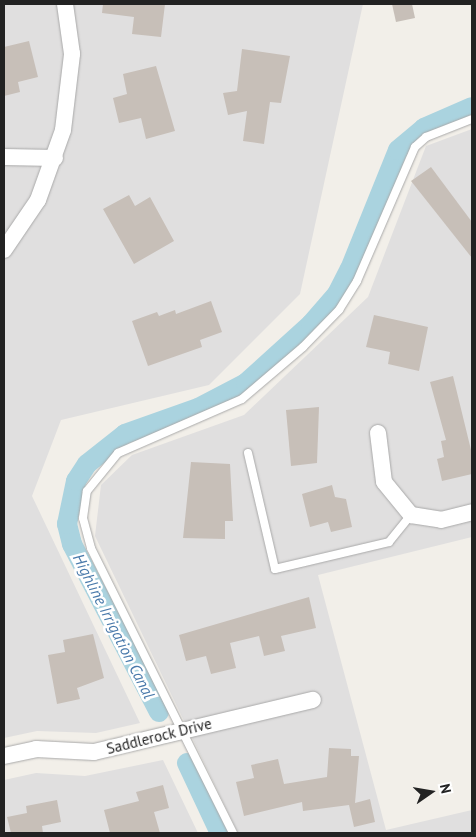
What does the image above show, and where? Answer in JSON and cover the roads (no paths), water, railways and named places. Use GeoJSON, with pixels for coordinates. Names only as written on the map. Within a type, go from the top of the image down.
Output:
{"type":"FeatureCollection","features":[{"type":"Feature","properties":{"kind":"street"},"geometry":{"type":"LineString","coordinates":[[4,250],[38,200],[55,158],[70,80],[65,4]]}},
{"type":"Feature","properties":{"kind":"street"},"geometry":{"type":"LineString","coordinates":[[4,157],[55,158]]}},
{"type":"Feature","properties":{"kind":"street"},"geometry":{"type":"LineString","coordinates":[[378,433],[384,482],[411,515],[440,520],[472,512]]}},
{"type":"Feature","properties":{"kind":"street","name":"Saddlerock Drive"},"geometry":{"type":"LineString","coordinates":[[4,756],[36,749],[94,752],[313,700]]}},
{"type":"Feature","properties":{"kind":"lane"},"geometry":{"type":"LineString","coordinates":[[233,833],[91,548],[82,518],[87,491],[118,453],[242,399],[303,347],[339,310],[353,287],[415,147],[426,137],[472,119]]}},
{"type":"Feature","properties":{"kind":"lane"},"geometry":{"type":"LineString","coordinates":[[248,453],[275,569],[389,542],[411,515]]}},
{"type":"Feature","properties":{"kind":"waterway","name":"Highline Irrigation Canal"},"geometry":{"type":"LineString","coordinates":[[159,712],[72,544],[67,524],[76,481],[87,464],[125,434],[198,408],[246,383],[311,324],[337,294],[350,269],[398,150],[424,128],[472,107]]}},
{"type":"Feature","properties":{"kind":"waterway","name":"Highline Irrigation Canal"},"geometry":{"type":"LineString","coordinates":[[187,763],[220,833]]}}]}
